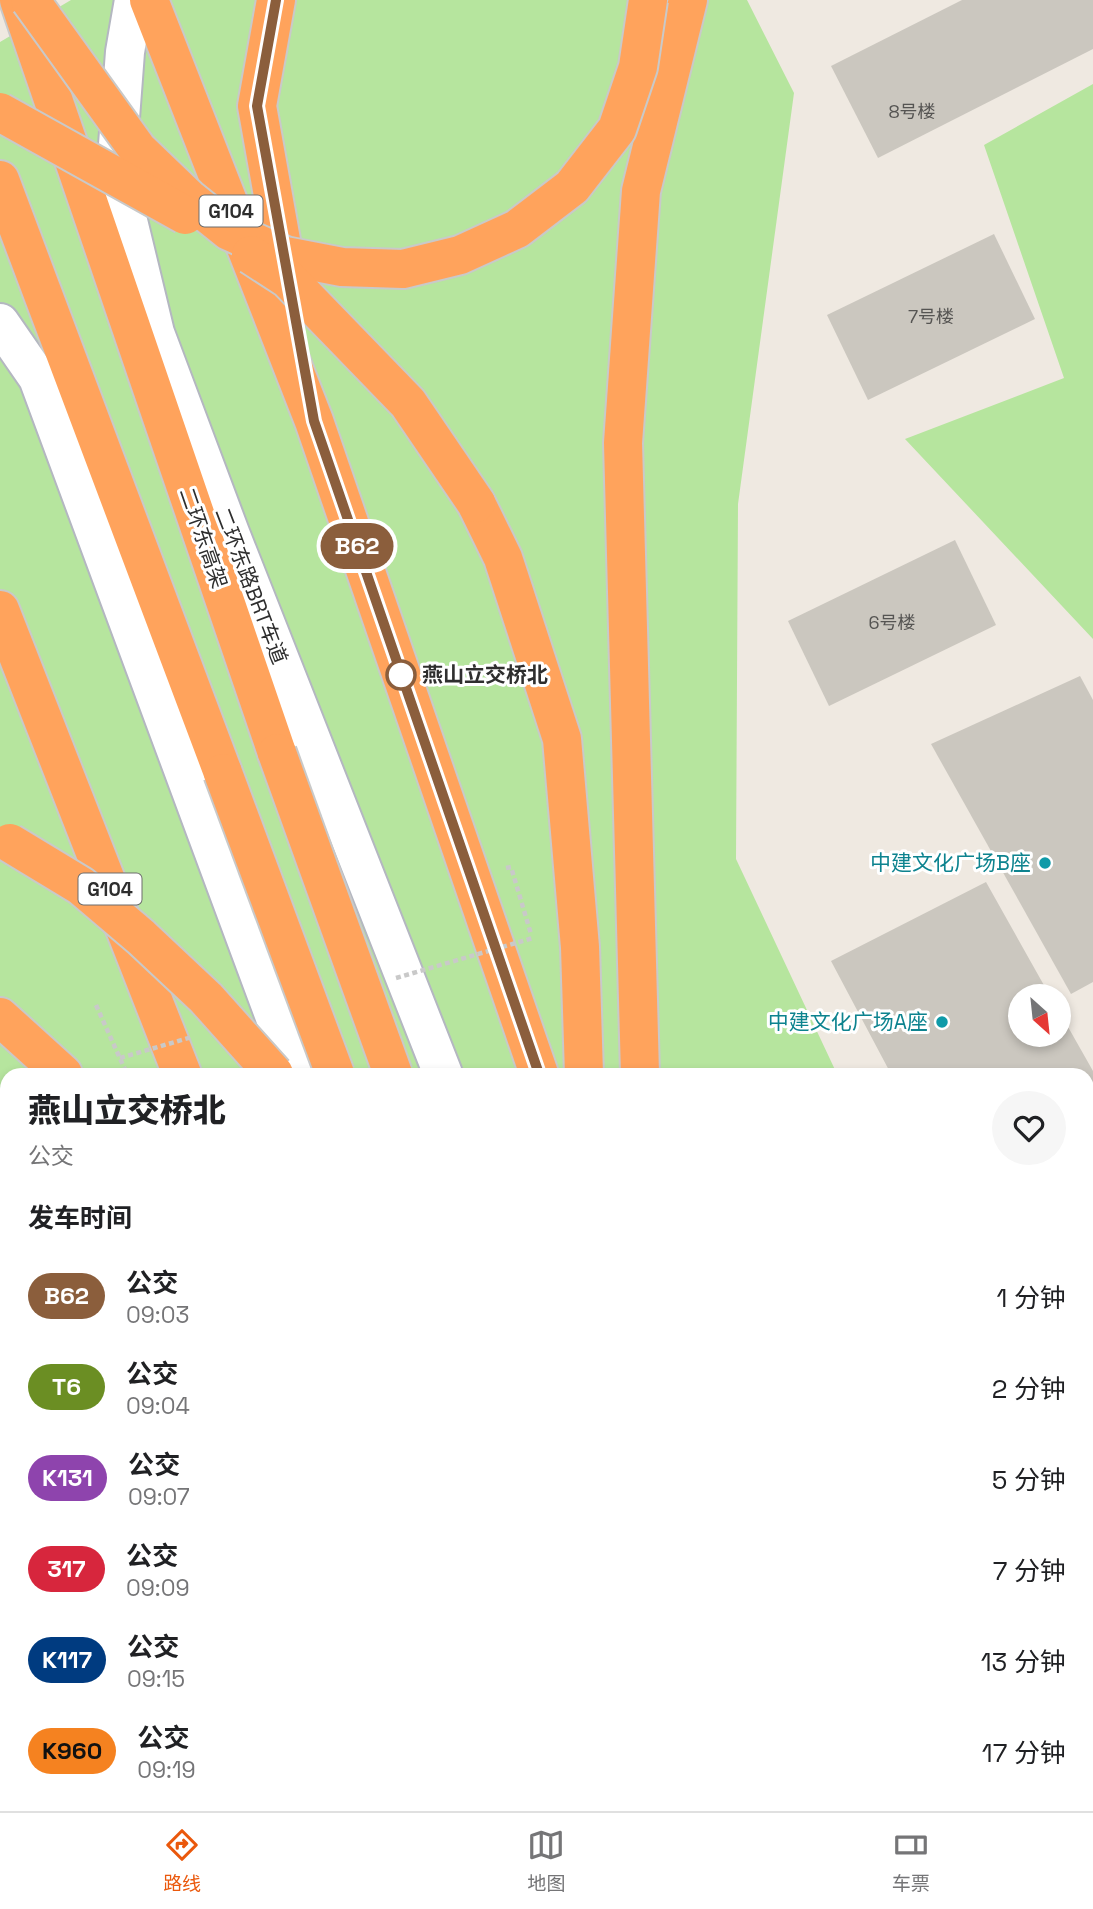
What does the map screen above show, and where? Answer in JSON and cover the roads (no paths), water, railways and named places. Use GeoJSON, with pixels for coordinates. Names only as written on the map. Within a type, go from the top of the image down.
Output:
{"type":"FeatureCollection","features":[{"type":"Feature","properties":{"kind":"highway","name":"二环东高架"},"geometry":{"type":"LineString","coordinates":[[19,0],[277,753],[391,1068]]}},
{"type":"Feature","properties":{"kind":"highway"},"geometry":{"type":"LineString","coordinates":[[30,0],[138,150],[188,198],[229,232],[285,256],[342,267],[403,270],[460,255],[517,229],[572,187],[617,129],[638,67],[648,0]]}},
{"type":"Feature","properties":{"kind":"highway","name":"G104"},"geometry":{"type":"LineString","coordinates":[[149,0],[314,421],[537,1068]]}},
{"type":"Feature","properties":{"kind":"highway"},"geometry":{"type":"LineString","coordinates":[[276,0],[257,106],[314,421]]}},
{"type":"Feature","properties":{"kind":"highway"},"geometry":{"type":"LineString","coordinates":[[640,1068],[624,443],[641,191],[688,0]]}},
{"type":"Feature","properties":{"kind":"highway"},"geometry":{"type":"LineString","coordinates":[[0,112],[164,202],[288,279],[408,403],[475,503],[503,558],[562,739],[580,947],[584,1068]]}},
{"type":"Feature","properties":{"kind":"highway"},"geometry":{"type":"LineString","coordinates":[[0,180],[333,1068]]}},
{"type":"Feature","properties":{"kind":"highway","name":"G104"},"geometry":{"type":"LineString","coordinates":[[0,610],[180,1068]]}},
{"type":"Feature","properties":{"kind":"highway"},"geometry":{"type":"LineString","coordinates":[[0,838],[82,886],[206,998],[269,1068]]}},
{"type":"Feature","properties":{"kind":"highway"},"geometry":{"type":"LineString","coordinates":[[0,1017],[56,1068]]}},
{"type":"Feature","properties":{"kind":"street","name":"二环东路BRT车道"},"geometry":{"type":"LineString","coordinates":[[134,0],[125,52],[116,172],[155,333],[230,533],[441,1068]]}},
{"type":"Feature","properties":{"kind":"street"},"geometry":{"type":"LineString","coordinates":[[0,323],[38,378],[294,1068]]}},
{"type":"Feature","properties":{"kind":"place","name":"燕山立交桥北"},"geometry":{"type":"Point","coordinates":[401,675]}},
{"type":"Feature","properties":{"kind":"place","name":"中建文化广场B座"},"geometry":{"type":"Point","coordinates":[1045,863]}},
{"type":"Feature","properties":{"kind":"place","name":"中建文化广场A座"},"geometry":{"type":"Point","coordinates":[942,1022]}}]}
